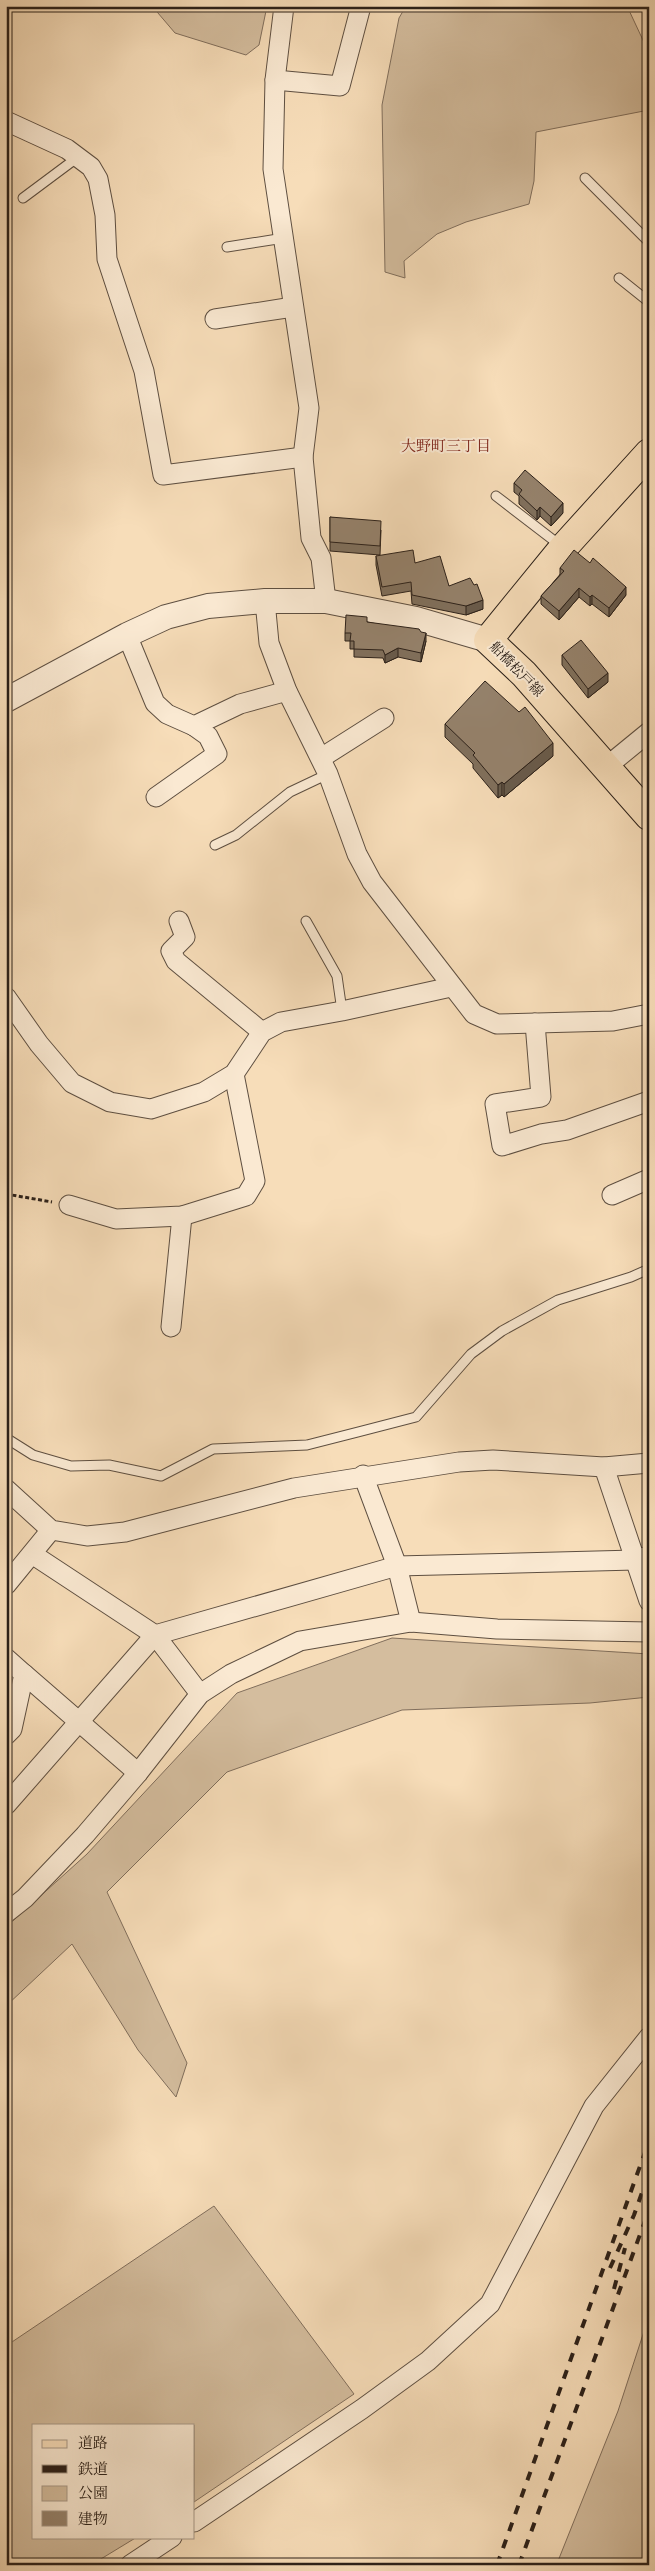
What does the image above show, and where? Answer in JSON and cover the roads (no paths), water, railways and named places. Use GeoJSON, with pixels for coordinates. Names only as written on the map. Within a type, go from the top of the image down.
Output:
{"type":"FeatureCollection","features":[{"type":"Feature","properties":{"kind":"main road","name":"船橋松戸線"},"geometry":{"type":"LineString","coordinates":[[649,453],[563,548],[488,640],[524,674],[649,816]]}},
{"type":"Feature","properties":{"kind":"street"},"geometry":{"type":"LineString","coordinates":[[284,6],[275,80],[273,169],[309,408],[303,456],[310,538],[321,558],[326,601]]}},
{"type":"Feature","properties":{"kind":"street"},"geometry":{"type":"LineString","coordinates":[[275,80],[340,86],[361,6]]}},
{"type":"Feature","properties":{"kind":"street"},"geometry":{"type":"LineString","coordinates":[[6,121],[67,149],[91,167],[98,179],[105,216],[107,259],[144,371],[164,475],[303,456]]}},
{"type":"Feature","properties":{"kind":"street"},"geometry":{"type":"LineString","coordinates":[[215,319],[293,307]]}},
{"type":"Feature","properties":{"kind":"street"},"geometry":{"type":"LineString","coordinates":[[265,601],[269,643],[287,691],[325,766],[357,854],[372,882],[450,986],[474,1014],[497,1024],[613,1021],[649,1014]]}},
{"type":"Feature","properties":{"kind":"street"},"geometry":{"type":"LineString","coordinates":[[6,700],[127,635],[166,617],[208,606],[265,601],[326,601],[416,619],[488,640]]}},
{"type":"Feature","properties":{"kind":"street"},"geometry":{"type":"LineString","coordinates":[[127,635],[156,703],[167,714],[194,726],[208,736],[217,754],[156,797]]}},
{"type":"Feature","properties":{"kind":"street"},"geometry":{"type":"LineString","coordinates":[[194,726],[240,704],[287,691]]}},
{"type":"Feature","properties":{"kind":"street"},"geometry":{"type":"LineString","coordinates":[[325,766],[384,718]]}},
{"type":"Feature","properties":{"kind":"street"},"geometry":{"type":"LineString","coordinates":[[605,768],[649,732]]}},
{"type":"Feature","properties":{"kind":"street"},"geometry":{"type":"LineString","coordinates":[[179,921],[186,937],[171,951],[176,961],[262,1032]]}},
{"type":"Feature","properties":{"kind":"street"},"geometry":{"type":"LineString","coordinates":[[6,997],[39,1044],[72,1083],[110,1102],[151,1109],[204,1092],[234,1074],[262,1032],[281,1022],[342,1011],[450,986]]}},
{"type":"Feature","properties":{"kind":"street"},"geometry":{"type":"LineString","coordinates":[[535,1023],[541,1098],[495,1104],[502,1146],[541,1134],[567,1130],[649,1101]]}},
{"type":"Feature","properties":{"kind":"street"},"geometry":{"type":"LineString","coordinates":[[69,1205],[116,1219],[182,1216],[246,1196],[255,1181],[234,1074]]}},
{"type":"Feature","properties":{"kind":"street"},"geometry":{"type":"LineString","coordinates":[[612,1194],[649,1179]]}},
{"type":"Feature","properties":{"kind":"street"},"geometry":{"type":"LineString","coordinates":[[171,1327],[182,1216]]}},
{"type":"Feature","properties":{"kind":"street"},"geometry":{"type":"LineString","coordinates":[[7,1490],[51,1530],[87,1536],[125,1532],[294,1488],[363,1475],[459,1462],[493,1460],[604,1467],[649,1463]]}},
{"type":"Feature","properties":{"kind":"street"},"geometry":{"type":"LineString","coordinates":[[604,1467],[642,1558],[649,1601]]}},
{"type":"Feature","properties":{"kind":"street"},"geometry":{"type":"LineString","coordinates":[[363,1475],[397,1566],[412,1622]]}},
{"type":"Feature","properties":{"kind":"street"},"geometry":{"type":"LineString","coordinates":[[6,1585],[51,1530]]}},
{"type":"Feature","properties":{"kind":"street"},"geometry":{"type":"LineString","coordinates":[[32,1554],[155,1635],[200,1694]]}},
{"type":"Feature","properties":{"kind":"street"},"geometry":{"type":"LineString","coordinates":[[6,1805],[155,1635],[397,1566],[642,1558]]}},
{"type":"Feature","properties":{"kind":"street"},"geometry":{"type":"LineString","coordinates":[[6,1913],[25,1898],[85,1835],[138,1773],[200,1694],[230,1674],[300,1641],[412,1622],[497,1629],[649,1632]]}},
{"type":"Feature","properties":{"kind":"street"},"geometry":{"type":"LineString","coordinates":[[6,1658],[138,1773]]}},
{"type":"Feature","properties":{"kind":"street"},"geometry":{"type":"LineString","coordinates":[[6,1735],[12,1729],[24,1674]]}},
{"type":"Feature","properties":{"kind":"street"},"geometry":{"type":"LineString","coordinates":[[195,2521],[428,2361],[490,2304],[594,2106],[649,2037]]}},
{"type":"Feature","properties":{"kind":"street"},"geometry":{"type":"LineString","coordinates":[[130,2565],[170,2538]]}},
{"type":"Feature","properties":{"kind":"lane"},"geometry":{"type":"LineString","coordinates":[[23,198],[78,156]]}},
{"type":"Feature","properties":{"kind":"lane"},"geometry":{"type":"LineString","coordinates":[[585,178],[649,242]]}},
{"type":"Feature","properties":{"kind":"lane"},"geometry":{"type":"LineString","coordinates":[[227,247],[284,238]]}},
{"type":"Feature","properties":{"kind":"lane"},"geometry":{"type":"LineString","coordinates":[[619,278],[649,302]]}},
{"type":"Feature","properties":{"kind":"lane"},"geometry":{"type":"LineString","coordinates":[[496,496],[563,548]]}},
{"type":"Feature","properties":{"kind":"lane"},"geometry":{"type":"LineString","coordinates":[[215,845],[236,836],[325,766]]}},
{"type":"Feature","properties":{"kind":"lane"},"geometry":{"type":"LineString","coordinates":[[306,921],[337,976],[342,1011]]}},
{"type":"Feature","properties":{"kind":"lane"},"geometry":{"type":"LineString","coordinates":[[6,1438],[33,1455],[71,1466],[109,1465],[161,1476],[213,1449],[307,1445],[416,1416],[471,1354],[502,1331],[558,1300],[631,1277],[649,1269]]}},
{"type":"Feature","properties":{"kind":"railway"},"geometry":{"type":"LineString","coordinates":[[497,2565],[649,2141]]}},
{"type":"Feature","properties":{"kind":"railway"},"geometry":{"type":"LineString","coordinates":[[610,2268],[634,2215],[649,2173]]}},
{"type":"Feature","properties":{"kind":"railway"},"geometry":{"type":"LineString","coordinates":[[519,2565],[649,2210]]}},
{"type":"Feature","properties":{"kind":"railway"},"geometry":{"type":"LineString","coordinates":[[614,2289],[625,2248]]}},
{"type":"Feature","properties":{"kind":"district","name":"大野町三丁目"},"geometry":{"type":"Point","coordinates":[446,445]}}]}
